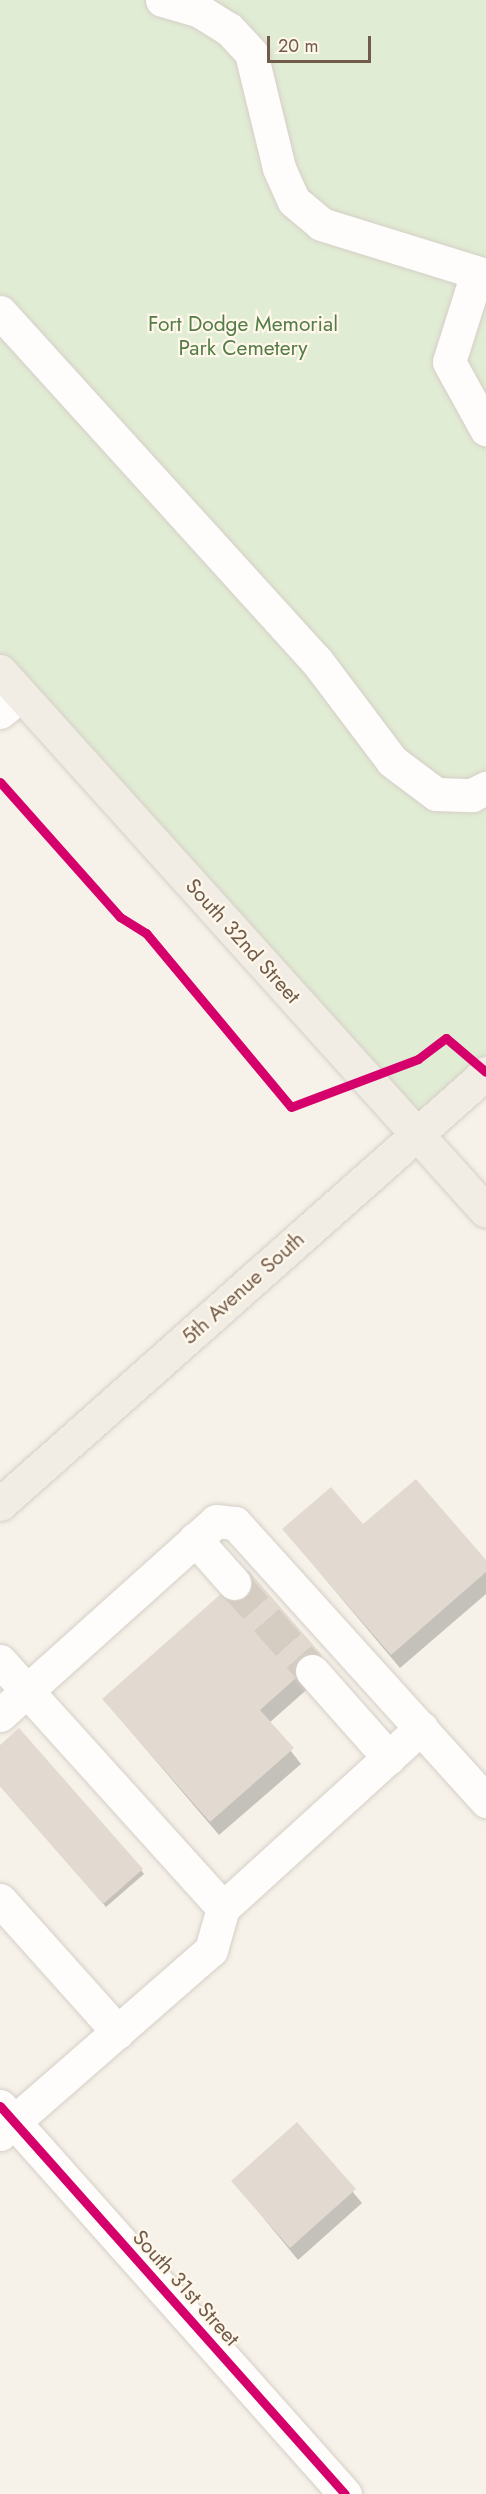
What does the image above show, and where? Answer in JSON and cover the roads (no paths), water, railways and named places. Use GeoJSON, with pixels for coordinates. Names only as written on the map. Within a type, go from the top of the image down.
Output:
{"type":"FeatureCollection","features":[{"type":"Feature","properties":{"kind":"main road","name":"South 32nd Street"},"geometry":{"type":"LineString","coordinates":[[7,693],[486,1211]]}},
{"type":"Feature","properties":{"kind":"main road","name":"5th Avenue South"},"geometry":{"type":"LineString","coordinates":[[0,1504],[486,1073]]}},
{"type":"Feature","properties":{"kind":"street"},"geometry":{"type":"LineString","coordinates":[[162,0],[198,10],[230,29],[251,53],[279,168],[294,201],[321,224],[481,274],[448,362],[486,429]]}},
{"type":"Feature","properties":{"kind":"street"},"geometry":{"type":"LineString","coordinates":[[0,312],[316,660],[392,761],[436,794],[472,795],[486,788]]}},
{"type":"Feature","properties":{"kind":"street"},"geometry":{"type":"LineString","coordinates":[[0,1715],[216,1521],[235,1523],[486,1801]]}},
{"type":"Feature","properties":{"kind":"street"},"geometry":{"type":"LineString","coordinates":[[195,1539],[234,1583]]}},
{"type":"Feature","properties":{"kind":"street"},"geometry":{"type":"LineString","coordinates":[[0,1661],[223,1908]]}},
{"type":"Feature","properties":{"kind":"street"},"geometry":{"type":"LineString","coordinates":[[312,1671],[389,1758]]}},
{"type":"Feature","properties":{"kind":"street"},"geometry":{"type":"LineString","coordinates":[[5,2121],[118,2032],[211,1950],[223,1908],[421,1728]]}},
{"type":"Feature","properties":{"kind":"street"},"geometry":{"type":"LineString","coordinates":[[0,1900],[118,2032]]}},
{"type":"Feature","properties":{"kind":"street","name":"South 31st Street"},"geometry":{"type":"LineString","coordinates":[[5,2121],[345,2494]]}},
{"type":"Feature","properties":{"kind":"tunnel"},"geometry":{"type":"LineString","coordinates":[[234,1583],[312,1671]]}},
{"type":"Feature","properties":{"kind":"park label","name":"Fort Dodge Memorial Park Cemetery"},"geometry":{"type":"Point","coordinates":[243,336]}}]}
